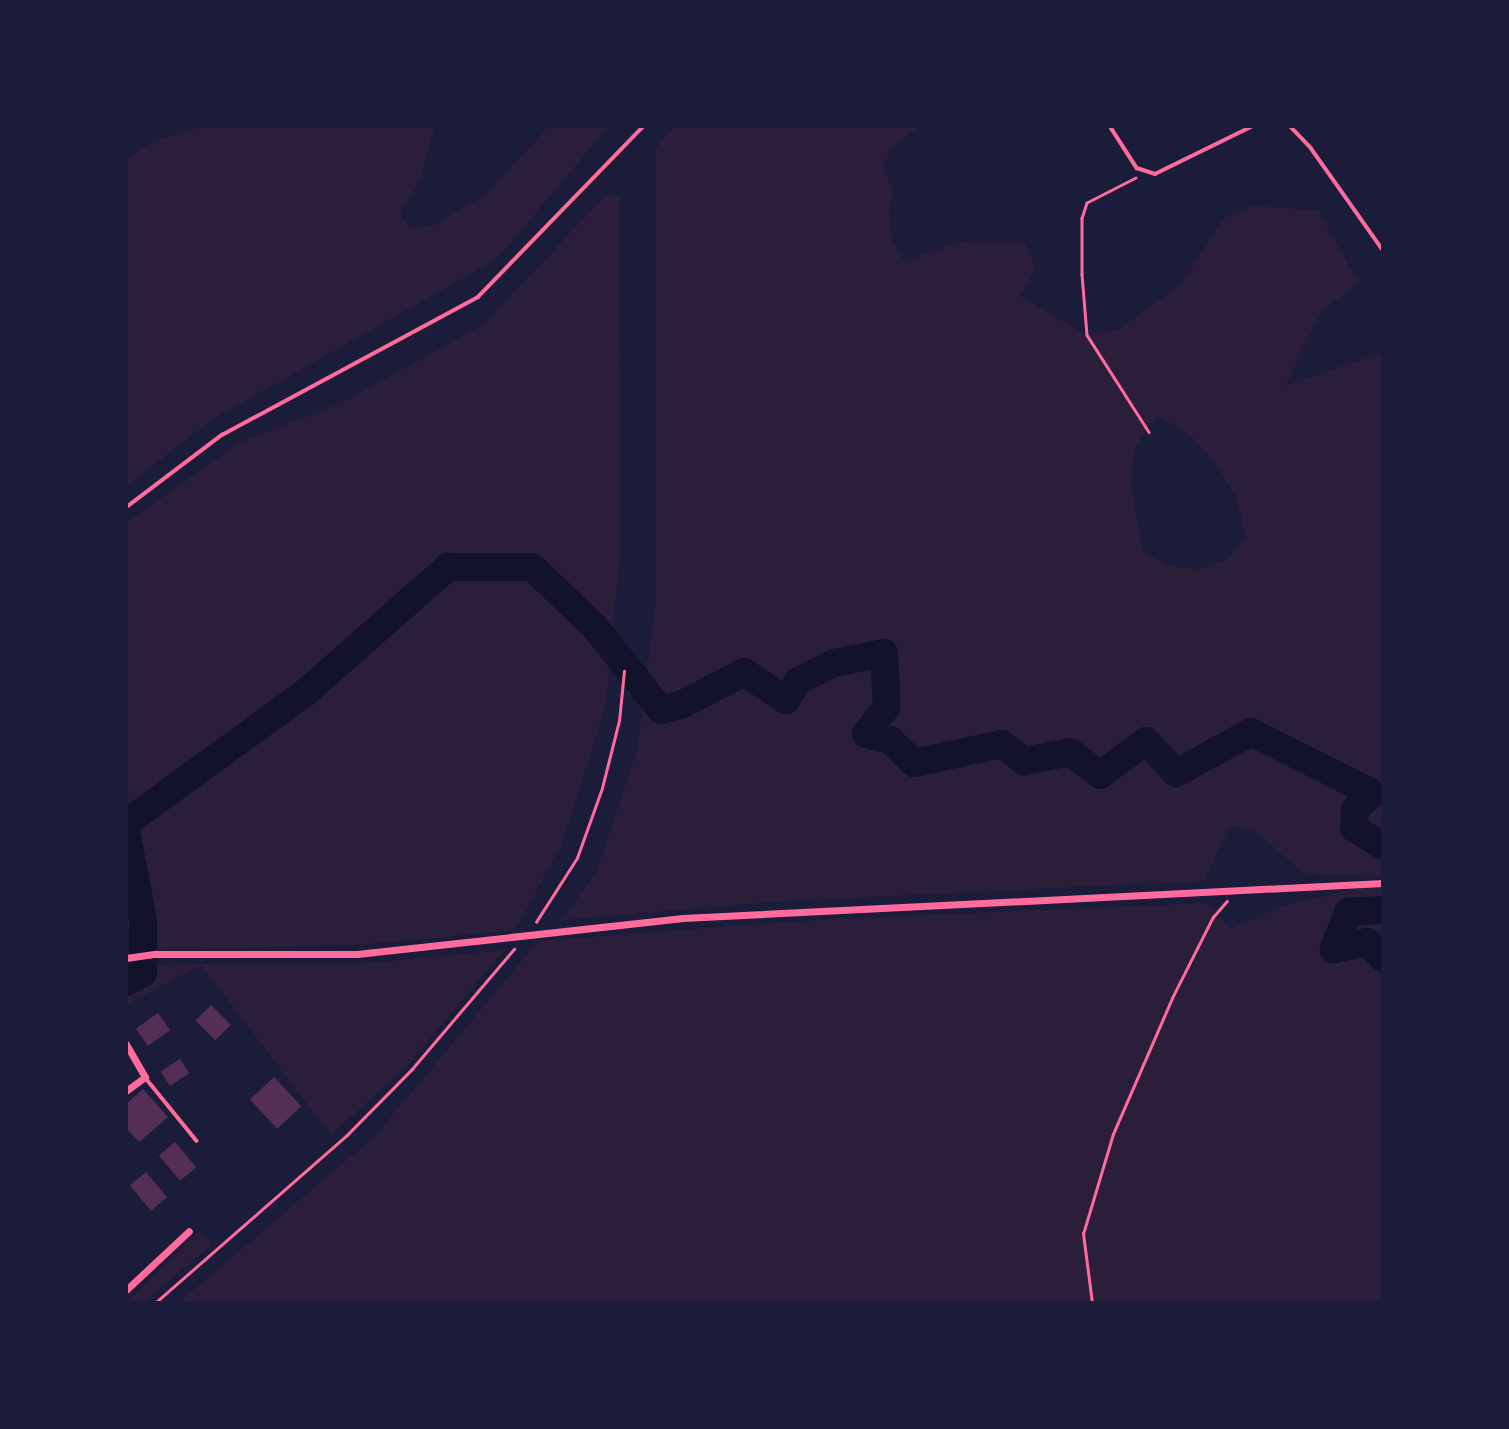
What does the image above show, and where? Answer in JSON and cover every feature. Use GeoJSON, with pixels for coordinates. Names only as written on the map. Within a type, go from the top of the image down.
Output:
{"type":"FeatureCollection","features":[{"type":"Feature","properties":{"kind":"street"},"geometry":{"type":"LineString","coordinates":[[126,958],[156,954],[357,954],[683,918],[834,907],[1383,883]]}},
{"type":"Feature","properties":{"kind":"street"},"geometry":{"type":"LineString","coordinates":[[126,1044],[145,1077],[126,1091]]}},
{"type":"Feature","properties":{"kind":"street"},"geometry":{"type":"LineString","coordinates":[[126,1290],[189,1231]]}},
{"type":"Feature","properties":{"kind":"lane"},"geometry":{"type":"LineString","coordinates":[[128,506],[222,435],[478,297],[644,126]]}},
{"type":"Feature","properties":{"kind":"lane"},"geometry":{"type":"LineString","coordinates":[[1111,126],[1145,174],[1167,170],[1253,126]]}},
{"type":"Feature","properties":{"kind":"lane"},"geometry":{"type":"LineString","coordinates":[[1290,126],[1311,148],[1383,250]]}},
{"type":"Feature","properties":{"kind":"lane"},"geometry":{"type":"LineString","coordinates":[[145,1077],[197,1141]]}},
{"type":"Feature","properties":{"kind":"path"},"geometry":{"type":"LineString","coordinates":[[1145,174],[1087,203],[1082,218],[1082,274],[1087,335],[1149,432]]}},
{"type":"Feature","properties":{"kind":"path"},"geometry":{"type":"LineString","coordinates":[[155,1303],[346,1136],[411,1070],[525,936],[552,900],[581,846],[602,789],[619,721],[624,671]]}},
{"type":"Feature","properties":{"kind":"path"},"geometry":{"type":"LineString","coordinates":[[1092,1303],[1083,1234],[1113,1134],[1196,950],[1213,917],[1236,890]]}},
{"type":"Feature","properties":{"kind":"shaded area"},"geometry":{"type":"Polygon","coordinates":[[[204,126],[435,126],[421,178],[400,214],[409,228],[432,226],[484,196],[549,126],[609,126],[497,259],[213,419],[126,486],[126,160],[154,140],[204,126]]]}},
{"type":"Feature","properties":{"kind":"shaded area"},"geometry":{"type":"Polygon","coordinates":[[[674,126],[922,126],[891,147],[883,168],[894,192],[889,212],[892,240],[904,261],[963,241],[1024,241],[1036,267],[1020,296],[1087,335],[1118,330],[1181,284],[1224,218],[1252,206],[1318,210],[1359,283],[1321,312],[1285,386],[1383,352],[1383,876],[1303,873],[1258,833],[1230,825],[1204,881],[786,901],[562,920],[596,873],[637,750],[656,599],[656,148],[674,126]],[[1156,416],[1134,449],[1131,486],[1143,552],[1169,566],[1199,569],[1227,559],[1246,537],[1236,497],[1214,461],[1188,433],[1156,416]]]}},
{"type":"Feature","properties":{"kind":"shaded area"},"geometry":{"type":"Polygon","coordinates":[[[607,194],[619,196],[620,555],[606,705],[562,844],[515,930],[358,945],[160,950],[126,927],[126,523],[239,443],[341,403],[483,325],[607,194]]]}},
{"type":"Feature","properties":{"kind":"shaded area"},"geometry":{"type":"Polygon","coordinates":[[[1364,887],[1383,889],[1383,1303],[178,1303],[375,1136],[538,941],[828,919],[1208,903],[1230,929],[1285,905],[1364,887]]]}},
{"type":"Feature","properties":{"kind":"shaded area"},"geometry":{"type":"Polygon","coordinates":[[[505,950],[405,1068],[331,1135],[201,965],[126,1005],[126,967],[185,964],[356,964],[505,950]]]}},
{"type":"Feature","properties":{"kind":"shaded area"},"geometry":{"type":"Polygon","coordinates":[[[200,1231],[212,1244],[144,1303],[126,1303],[200,1231]]]}},
{"type":"Feature","properties":{"kind":"building"},"geometry":{"type":"Polygon","coordinates":[[[211,1005],[231,1025],[215,1040],[195,1021],[211,1005]]]}},
{"type":"Feature","properties":{"kind":"building"},"geometry":{"type":"Polygon","coordinates":[[[158,1013],[170,1030],[148,1046],[136,1028],[158,1013]]]}},
{"type":"Feature","properties":{"kind":"building"},"geometry":{"type":"Polygon","coordinates":[[[180,1059],[189,1073],[170,1086],[161,1072],[180,1059]]]}},
{"type":"Feature","properties":{"kind":"building"},"geometry":{"type":"Polygon","coordinates":[[[274,1077],[301,1106],[277,1129],[250,1100],[274,1077]]]}},
{"type":"Feature","properties":{"kind":"building"},"geometry":{"type":"Polygon","coordinates":[[[143,1089],[168,1117],[139,1142],[126,1128],[126,1104],[143,1089]]]}},
{"type":"Feature","properties":{"kind":"building"},"geometry":{"type":"Polygon","coordinates":[[[175,1142],[196,1167],[180,1181],[159,1155],[175,1142]]]}},
{"type":"Feature","properties":{"kind":"building"},"geometry":{"type":"Polygon","coordinates":[[[146,1172],[167,1197],[151,1211],[130,1185],[146,1172]]]}},
{"type":"Feature","properties":{"kind":"waterway"},"geometry":{"type":"LineString","coordinates":[[126,823],[305,693],[448,567],[532,567],[594,626],[661,710],[683,704],[744,672],[786,700],[798,681],[834,663],[884,653],[887,706],[866,734],[890,740],[914,763],[1002,744],[1024,761],[1070,752],[1100,775],[1146,741],[1176,773],[1251,732],[1372,793],[1355,810],[1354,828],[1383,846]]}},
{"type":"Feature","properties":{"kind":"waterway"},"geometry":{"type":"LineString","coordinates":[[126,831],[143,920],[143,973],[126,982]]}},
{"type":"Feature","properties":{"kind":"waterway"},"geometry":{"type":"LineString","coordinates":[[1383,910],[1348,912],[1334,949],[1367,942],[1383,958]]}}]}
